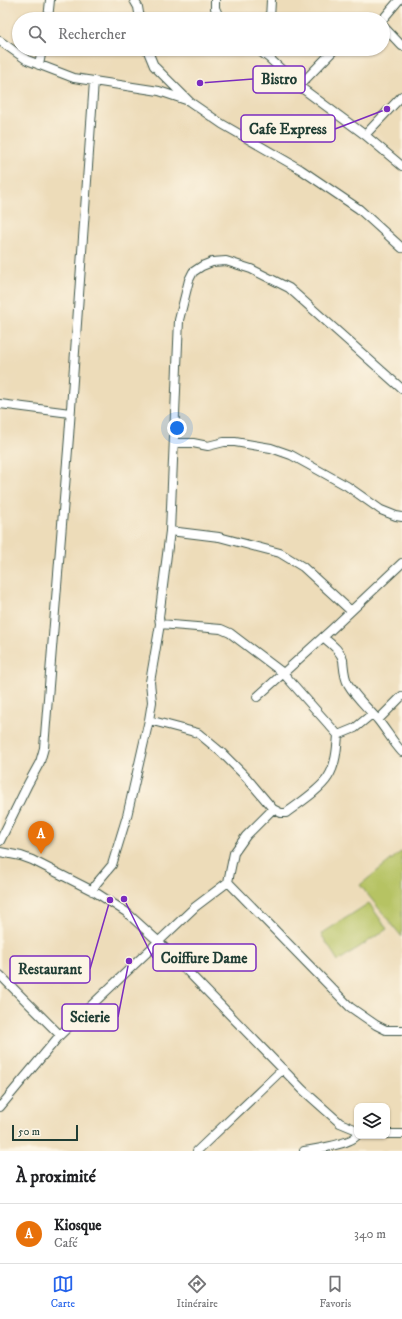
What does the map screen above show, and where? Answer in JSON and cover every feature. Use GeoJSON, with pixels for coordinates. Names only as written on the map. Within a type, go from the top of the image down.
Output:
{"type":"FeatureCollection","features":[{"type":"Feature","properties":{"kind":"street"},"geometry":{"type":"LineString","coordinates":[[49,12],[50,0]]}},
{"type":"Feature","properties":{"kind":"street"},"geometry":{"type":"LineString","coordinates":[[134,0],[139,12]]}},
{"type":"Feature","properties":{"kind":"street"},"geometry":{"type":"LineString","coordinates":[[215,0],[217,12]]}},
{"type":"Feature","properties":{"kind":"street"},"geometry":{"type":"LineString","coordinates":[[270,12],[271,0]]}},
{"type":"Feature","properties":{"kind":"street"},"geometry":{"type":"LineString","coordinates":[[389,12],[398,1]]}},
{"type":"Feature","properties":{"kind":"street"},"geometry":{"type":"LineString","coordinates":[[390,33],[402,46]]}},
{"type":"Feature","properties":{"kind":"street"},"geometry":{"type":"LineString","coordinates":[[0,41],[12,49]]}},
{"type":"Feature","properties":{"kind":"street"},"geometry":{"type":"LineString","coordinates":[[21,56],[27,60],[74,78],[160,91],[190,102]]}},
{"type":"Feature","properties":{"kind":"street"},"geometry":{"type":"LineString","coordinates":[[39,65],[41,56]]}},
{"type":"Feature","properties":{"kind":"street"},"geometry":{"type":"LineString","coordinates":[[150,56],[154,66],[190,102],[222,124],[300,169],[359,209],[402,248]]}},
{"type":"Feature","properties":{"kind":"street"},"geometry":{"type":"LineString","coordinates":[[266,56],[299,86],[365,135],[402,166]]}},
{"type":"Feature","properties":{"kind":"street"},"geometry":{"type":"LineString","coordinates":[[299,86],[328,56]]}},
{"type":"Feature","properties":{"kind":"street"},"geometry":{"type":"LineString","coordinates":[[0,841],[40,762],[44,748],[94,81]]}},
{"type":"Feature","properties":{"kind":"street"},"geometry":{"type":"LineString","coordinates":[[365,135],[402,96]]}},
{"type":"Feature","properties":{"kind":"street"},"geometry":{"type":"LineString","coordinates":[[92,891],[112,865],[127,816],[152,702],[150,682],[160,624],[159,617],[170,531],[181,314],[193,272],[212,262],[226,261],[251,269],[289,288],[402,389]]}},
{"type":"Feature","properties":{"kind":"street"},"geometry":{"type":"LineString","coordinates":[[0,404],[70,413]]}},
{"type":"Feature","properties":{"kind":"street"},"geometry":{"type":"LineString","coordinates":[[174,443],[208,446],[224,442],[235,442],[271,448],[292,455],[347,486],[381,510],[402,517]]}},
{"type":"Feature","properties":{"kind":"street"},"geometry":{"type":"LineString","coordinates":[[170,531],[219,537],[280,553],[303,567],[351,611]]}},
{"type":"Feature","properties":{"kind":"street"},"geometry":{"type":"LineString","coordinates":[[257,696],[402,563]]}},
{"type":"Feature","properties":{"kind":"street"},"geometry":{"type":"LineString","coordinates":[[160,624],[221,629],[230,633],[283,673],[338,735]]}},
{"type":"Feature","properties":{"kind":"street"},"geometry":{"type":"LineString","coordinates":[[323,637],[339,652],[348,685],[402,752]]}},
{"type":"Feature","properties":{"kind":"street"},"geometry":{"type":"LineString","coordinates":[[338,735],[375,717],[402,696]]}},
{"type":"Feature","properties":{"kind":"street"},"geometry":{"type":"LineString","coordinates":[[149,720],[198,733],[209,741],[232,763],[273,810],[281,813],[286,813],[313,792],[328,777],[336,750],[338,735]]}},
{"type":"Feature","properties":{"kind":"street"},"geometry":{"type":"LineString","coordinates":[[0,1107],[60,1035],[195,907],[228,882],[234,853],[246,836],[273,810]]}},
{"type":"Feature","properties":{"kind":"street"},"geometry":{"type":"LineString","coordinates":[[0,852],[26,858],[92,891],[126,912],[159,942],[303,1090],[340,1123],[354,1129]]}},
{"type":"Feature","properties":{"kind":"street"},"geometry":{"type":"LineString","coordinates":[[228,882],[350,1007],[386,1030],[402,1030]]}},
{"type":"Feature","properties":{"kind":"street"},"geometry":{"type":"LineString","coordinates":[[0,975],[60,1035]]}},
{"type":"Feature","properties":{"kind":"street"},"geometry":{"type":"LineString","coordinates":[[198,1151],[283,1069]]}},
{"type":"Feature","properties":{"kind":"street"},"geometry":{"type":"LineString","coordinates":[[390,1134],[402,1134]]}},
{"type":"Feature","properties":{"kind":"street"},"geometry":{"type":"LineString","coordinates":[[304,1151],[355,1139]]}},
{"type":"Feature","properties":{"kind":"green space"},"geometry":{"type":"Polygon","coordinates":[[[402,851],[402,937],[360,885],[402,851]]]}},
{"type":"Feature","properties":{"kind":"green space"},"geometry":{"type":"Polygon","coordinates":[[[369,903],[387,929],[338,961],[321,934],[369,903]]]}},
{"type":"Feature","properties":{"kind":"place","name":"Bistro"},"geometry":{"type":"Point","coordinates":[200,83]}},
{"type":"Feature","properties":{"kind":"place","name":"Cafe Express"},"geometry":{"type":"Point","coordinates":[387,109]}},
{"type":"Feature","properties":{"kind":"place","name":"Kiosque"},"geometry":{"type":"Point","coordinates":[41,854]}},
{"type":"Feature","properties":{"kind":"place","name":"Coiffure Dame"},"geometry":{"type":"Point","coordinates":[124,899]}},
{"type":"Feature","properties":{"kind":"place","name":"Restaurant"},"geometry":{"type":"Point","coordinates":[110,900]}},
{"type":"Feature","properties":{"kind":"place","name":"Scierie"},"geometry":{"type":"Point","coordinates":[129,961]}}]}
